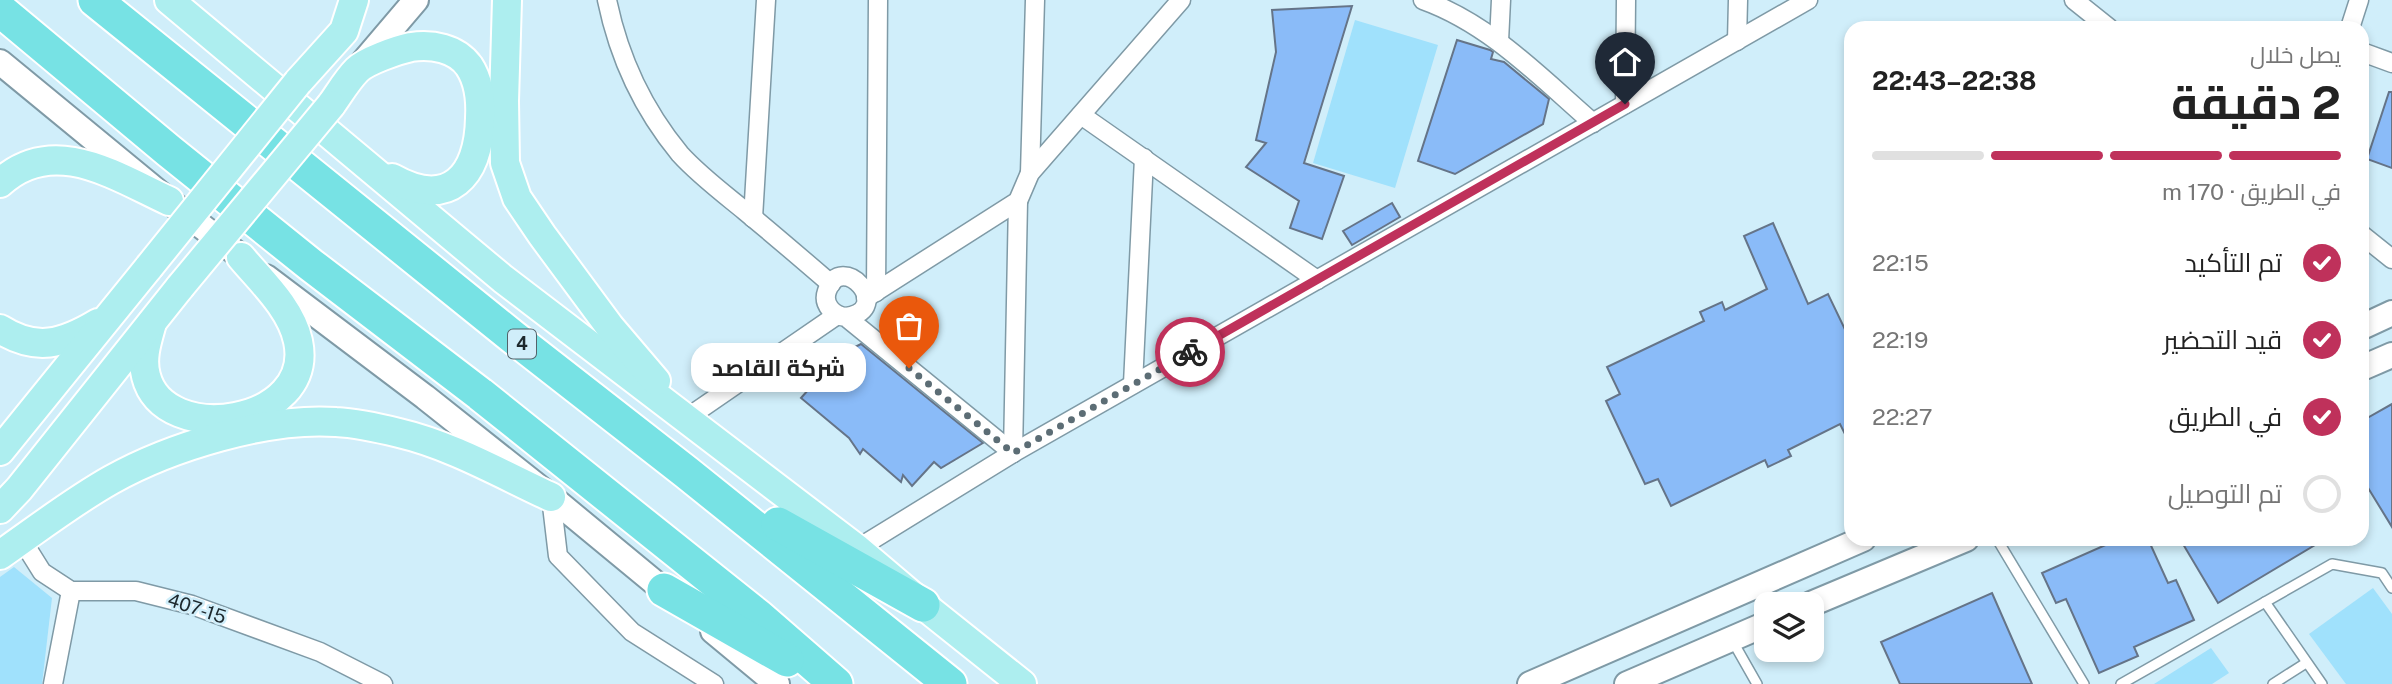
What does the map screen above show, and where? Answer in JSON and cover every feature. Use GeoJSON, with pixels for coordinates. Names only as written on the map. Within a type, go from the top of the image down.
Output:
{"type":"FeatureCollection","features":[{"type":"Feature","properties":{"kind":"highway","name":"4"},"geometry":{"type":"LineString","coordinates":[[95,0],[950,684]]}},
{"type":"Feature","properties":{"kind":"highway"},"geometry":{"type":"LineString","coordinates":[[0,10],[311,265],[491,403],[759,617],[836,684]]}},
{"type":"Feature","properties":{"kind":"highway"},"geometry":{"type":"LineString","coordinates":[[686,472],[923,605]]}},
{"type":"Feature","properties":{"kind":"highway"},"geometry":{"type":"LineString","coordinates":[[664,590],[828,684]]}},
{"type":"Feature","properties":{"kind":"main road"},"geometry":{"type":"LineString","coordinates":[[169,0],[503,279],[857,549],[1022,684]]}},
{"type":"Feature","properties":{"kind":"main road"},"geometry":{"type":"LineString","coordinates":[[198,0],[209,23],[266,82]]}},
{"type":"Feature","properties":{"kind":"main road"},"geometry":{"type":"LineString","coordinates":[[344,31],[354,0]]}},
{"type":"Feature","properties":{"kind":"main road"},"geometry":{"type":"LineString","coordinates":[[0,452],[298,82],[369,0]]}},
{"type":"Feature","properties":{"kind":"main road"},"geometry":{"type":"LineString","coordinates":[[0,509],[416,0]]}},
{"type":"Feature","properties":{"kind":"main road"},"geometry":{"type":"LineString","coordinates":[[507,0],[505,163],[517,198],[610,327],[687,418]]}},
{"type":"Feature","properties":{"kind":"main road"},"geometry":{"type":"LineString","coordinates":[[355,157],[408,187],[423,190],[445,188],[455,184],[472,165],[477,152],[480,123],[479,94],[469,66],[446,49],[432,46],[404,48],[358,68]]}},
{"type":"Feature","properties":{"kind":"main road"},"geometry":{"type":"LineString","coordinates":[[0,62],[169,201],[551,497],[777,684]]}},
{"type":"Feature","properties":{"kind":"main road"},"geometry":{"type":"LineString","coordinates":[[0,183],[32,163],[58,158],[82,163],[169,201]]}},
{"type":"Feature","properties":{"kind":"main road"},"geometry":{"type":"LineString","coordinates":[[152,323],[145,349],[145,375],[156,397],[165,406],[191,416],[217,419],[259,409],[279,398],[289,390],[298,367],[300,356],[295,331],[276,299],[241,257]]}},
{"type":"Feature","properties":{"kind":"main road"},"geometry":{"type":"LineString","coordinates":[[2369,324],[2392,313]]}},
{"type":"Feature","properties":{"kind":"main road"},"geometry":{"type":"LineString","coordinates":[[0,329],[18,340],[54,343],[75,336],[109,317]]}},
{"type":"Feature","properties":{"kind":"main road"},"geometry":{"type":"LineString","coordinates":[[2369,365],[2392,355]]}},
{"type":"Feature","properties":{"kind":"main road"},"geometry":{"type":"LineString","coordinates":[[11,547],[107,482],[162,456],[239,433],[304,422],[337,422],[400,433],[478,462],[551,497]]}},
{"type":"Feature","properties":{"kind":"main road"},"geometry":{"type":"LineString","coordinates":[[1530,684],[1847,546]]}},
{"type":"Feature","properties":{"kind":"main road"},"geometry":{"type":"LineString","coordinates":[[1824,599],[1949,546]]}},
{"type":"Feature","properties":{"kind":"main road"},"geometry":{"type":"LineString","coordinates":[[1627,684],[1754,629]]}},
{"type":"Feature","properties":{"kind":"street"},"geometry":{"type":"LineString","coordinates":[[607,0],[614,36],[630,76],[655,120],[693,167],[831,284]]}},
{"type":"Feature","properties":{"kind":"street"},"geometry":{"type":"LineString","coordinates":[[753,218],[766,0]]}},
{"type":"Feature","properties":{"kind":"street"},"geometry":{"type":"LineString","coordinates":[[871,295],[878,0]]}},
{"type":"Feature","properties":{"kind":"street"},"geometry":{"type":"LineString","coordinates":[[1030,173],[1035,0]]}},
{"type":"Feature","properties":{"kind":"street"},"geometry":{"type":"LineString","coordinates":[[1013,453],[1017,201],[1030,173],[1181,0]]}},
{"type":"Feature","properties":{"kind":"street"},"geometry":{"type":"LineString","coordinates":[[1423,0],[1460,16],[1499,41],[1593,123]]}},
{"type":"Feature","properties":{"kind":"street"},"geometry":{"type":"LineString","coordinates":[[1499,41],[1501,0]]}},
{"type":"Feature","properties":{"kind":"street"},"geometry":{"type":"LineString","coordinates":[[1625,104],[1626,0]]}},
{"type":"Feature","properties":{"kind":"street"},"geometry":{"type":"LineString","coordinates":[[1737,41],[1738,0]]}},
{"type":"Feature","properties":{"kind":"street"},"geometry":{"type":"LineString","coordinates":[[857,549],[1013,453],[1808,0]]}},
{"type":"Feature","properties":{"kind":"street"},"geometry":{"type":"LineString","coordinates":[[2074,0],[2100,21]]}},
{"type":"Feature","properties":{"kind":"street"},"geometry":{"type":"LineString","coordinates":[[2352,21],[2359,0]]}},
{"type":"Feature","properties":{"kind":"street"},"geometry":{"type":"LineString","coordinates":[[2369,55],[2392,63]]}},
{"type":"Feature","properties":{"kind":"street"},"geometry":{"type":"LineString","coordinates":[[1081,115],[1317,280]]}},
{"type":"Feature","properties":{"kind":"street"},"geometry":{"type":"LineString","coordinates":[[1133,384],[1143,158]]}},
{"type":"Feature","properties":{"kind":"street"},"geometry":{"type":"LineString","coordinates":[[687,418],[842,316],[859,313],[871,295],[1017,201]]}},
{"type":"Feature","properties":{"kind":"street"},"geometry":{"type":"LineString","coordinates":[[2369,239],[2390,255]]}},
{"type":"Feature","properties":{"kind":"street"},"geometry":{"type":"LineString","coordinates":[[871,295],[855,279],[842,277],[827,289],[826,303],[1013,453]]}},
{"type":"Feature","properties":{"kind":"street"},"geometry":{"type":"LineString","coordinates":[[551,497],[558,556],[632,632],[714,684]]}},
{"type":"Feature","properties":{"kind":"street"},"geometry":{"type":"LineString","coordinates":[[11,547],[71,591],[53,684]]}},
{"type":"Feature","properties":{"kind":"street","name":"407-15"},"geometry":{"type":"LineString","coordinates":[[71,591],[136,591],[192,605],[320,652],[383,684]]}},
{"type":"Feature","properties":{"kind":"lane"},"geometry":{"type":"LineString","coordinates":[[2001,546],[2084,684]]}},
{"type":"Feature","properties":{"kind":"lane"},"geometry":{"type":"LineString","coordinates":[[2121,684],[2332,564],[2382,573],[2392,588]]}},
{"type":"Feature","properties":{"kind":"lane"},"geometry":{"type":"LineString","coordinates":[[2265,602],[2322,684]]}},
{"type":"Feature","properties":{"kind":"lane"},"geometry":{"type":"LineString","coordinates":[[1731,638],[1757,684]]}},
{"type":"Feature","properties":{"kind":"lane"},"geometry":{"type":"LineString","coordinates":[[2273,684],[2306,663]]}},
{"type":"Feature","properties":{"kind":"shaded area"},"geometry":{"type":"Polygon","coordinates":[[[1355,20],[1438,45],[1395,188],[1313,163],[1355,20]]]}},
{"type":"Feature","properties":{"kind":"shaded area"},"geometry":{"type":"Polygon","coordinates":[[[14,567],[52,598],[42,684],[0,684],[0,577],[14,567]]]}},
{"type":"Feature","properties":{"kind":"shaded area"},"geometry":{"type":"Polygon","coordinates":[[[2373,588],[2392,614],[2392,684],[2346,684],[2309,634],[2373,588]]]}},
{"type":"Feature","properties":{"kind":"shaded area"},"geometry":{"type":"Polygon","coordinates":[[[2211,648],[2229,673],[2212,684],[2154,684],[2211,648]]]}},
{"type":"Feature","properties":{"kind":"building"},"geometry":{"type":"Polygon","coordinates":[[[1352,6],[1304,163],[1344,176],[1322,239],[1290,228],[1299,201],[1246,167],[1266,143],[1256,140],[1276,52],[1272,10],[1352,6]]]}},
{"type":"Feature","properties":{"kind":"building"},"geometry":{"type":"Polygon","coordinates":[[[1457,40],[1490,50],[1493,52],[1491,59],[1504,62],[1549,99],[1543,124],[1455,174],[1418,161],[1457,40]]]}},
{"type":"Feature","properties":{"kind":"building"},"geometry":{"type":"Polygon","coordinates":[[[2389,92],[2392,92],[2392,168],[2369,160],[2389,92]]]}},
{"type":"Feature","properties":{"kind":"building"},"geometry":{"type":"Polygon","coordinates":[[[1392,203],[1400,217],[1352,245],[1343,231],[1392,203]]]}},
{"type":"Feature","properties":{"kind":"building"},"geometry":{"type":"Polygon","coordinates":[[[1773,223],[1808,304],[1828,294],[1844,327],[1844,432],[1840,424],[1788,450],[1791,456],[1768,467],[1765,460],[1671,506],[1658,479],[1645,484],[1606,401],[1620,394],[1607,367],[1704,321],[1700,312],[1722,302],[1725,310],[1767,289],[1744,236],[1773,223]]]}},
{"type":"Feature","properties":{"kind":"building"},"geometry":{"type":"Polygon","coordinates":[[[861,344],[983,443],[941,468],[934,462],[912,486],[903,475],[901,482],[863,449],[860,454],[849,438],[801,398],[818,379],[811,369],[861,344]]]}},
{"type":"Feature","properties":{"kind":"building"},"geometry":{"type":"Polygon","coordinates":[[[2392,404],[2392,527],[2369,489],[2369,417],[2392,404]]]}},
{"type":"Feature","properties":{"kind":"building"},"geometry":{"type":"Polygon","coordinates":[[[2103,546],[2151,546],[2168,583],[2176,580],[2194,620],[2134,647],[2138,656],[2099,673],[2066,599],[2056,603],[2042,573],[2103,546]]]}},
{"type":"Feature","properties":{"kind":"building"},"geometry":{"type":"Polygon","coordinates":[[[2184,546],[2313,546],[2218,603],[2184,546]]]}},
{"type":"Feature","properties":{"kind":"building"},"geometry":{"type":"Polygon","coordinates":[[[1992,593],[2032,684],[1900,684],[1881,642],[1992,593]]]}},
{"type":"Feature","properties":{"kind":"way so far"},"geometry":{"type":"LineString","coordinates":[[909,368],[1013,453],[1190,352]]}},
{"type":"Feature","properties":{"kind":"place","name":"شركة القاصد"},"geometry":{"type":"Point","coordinates":[909,368]}},
{"type":"Feature","properties":{"kind":"route"},"geometry":{"type":"LineString","coordinates":[[1190,352],[1625,104]]}}]}
